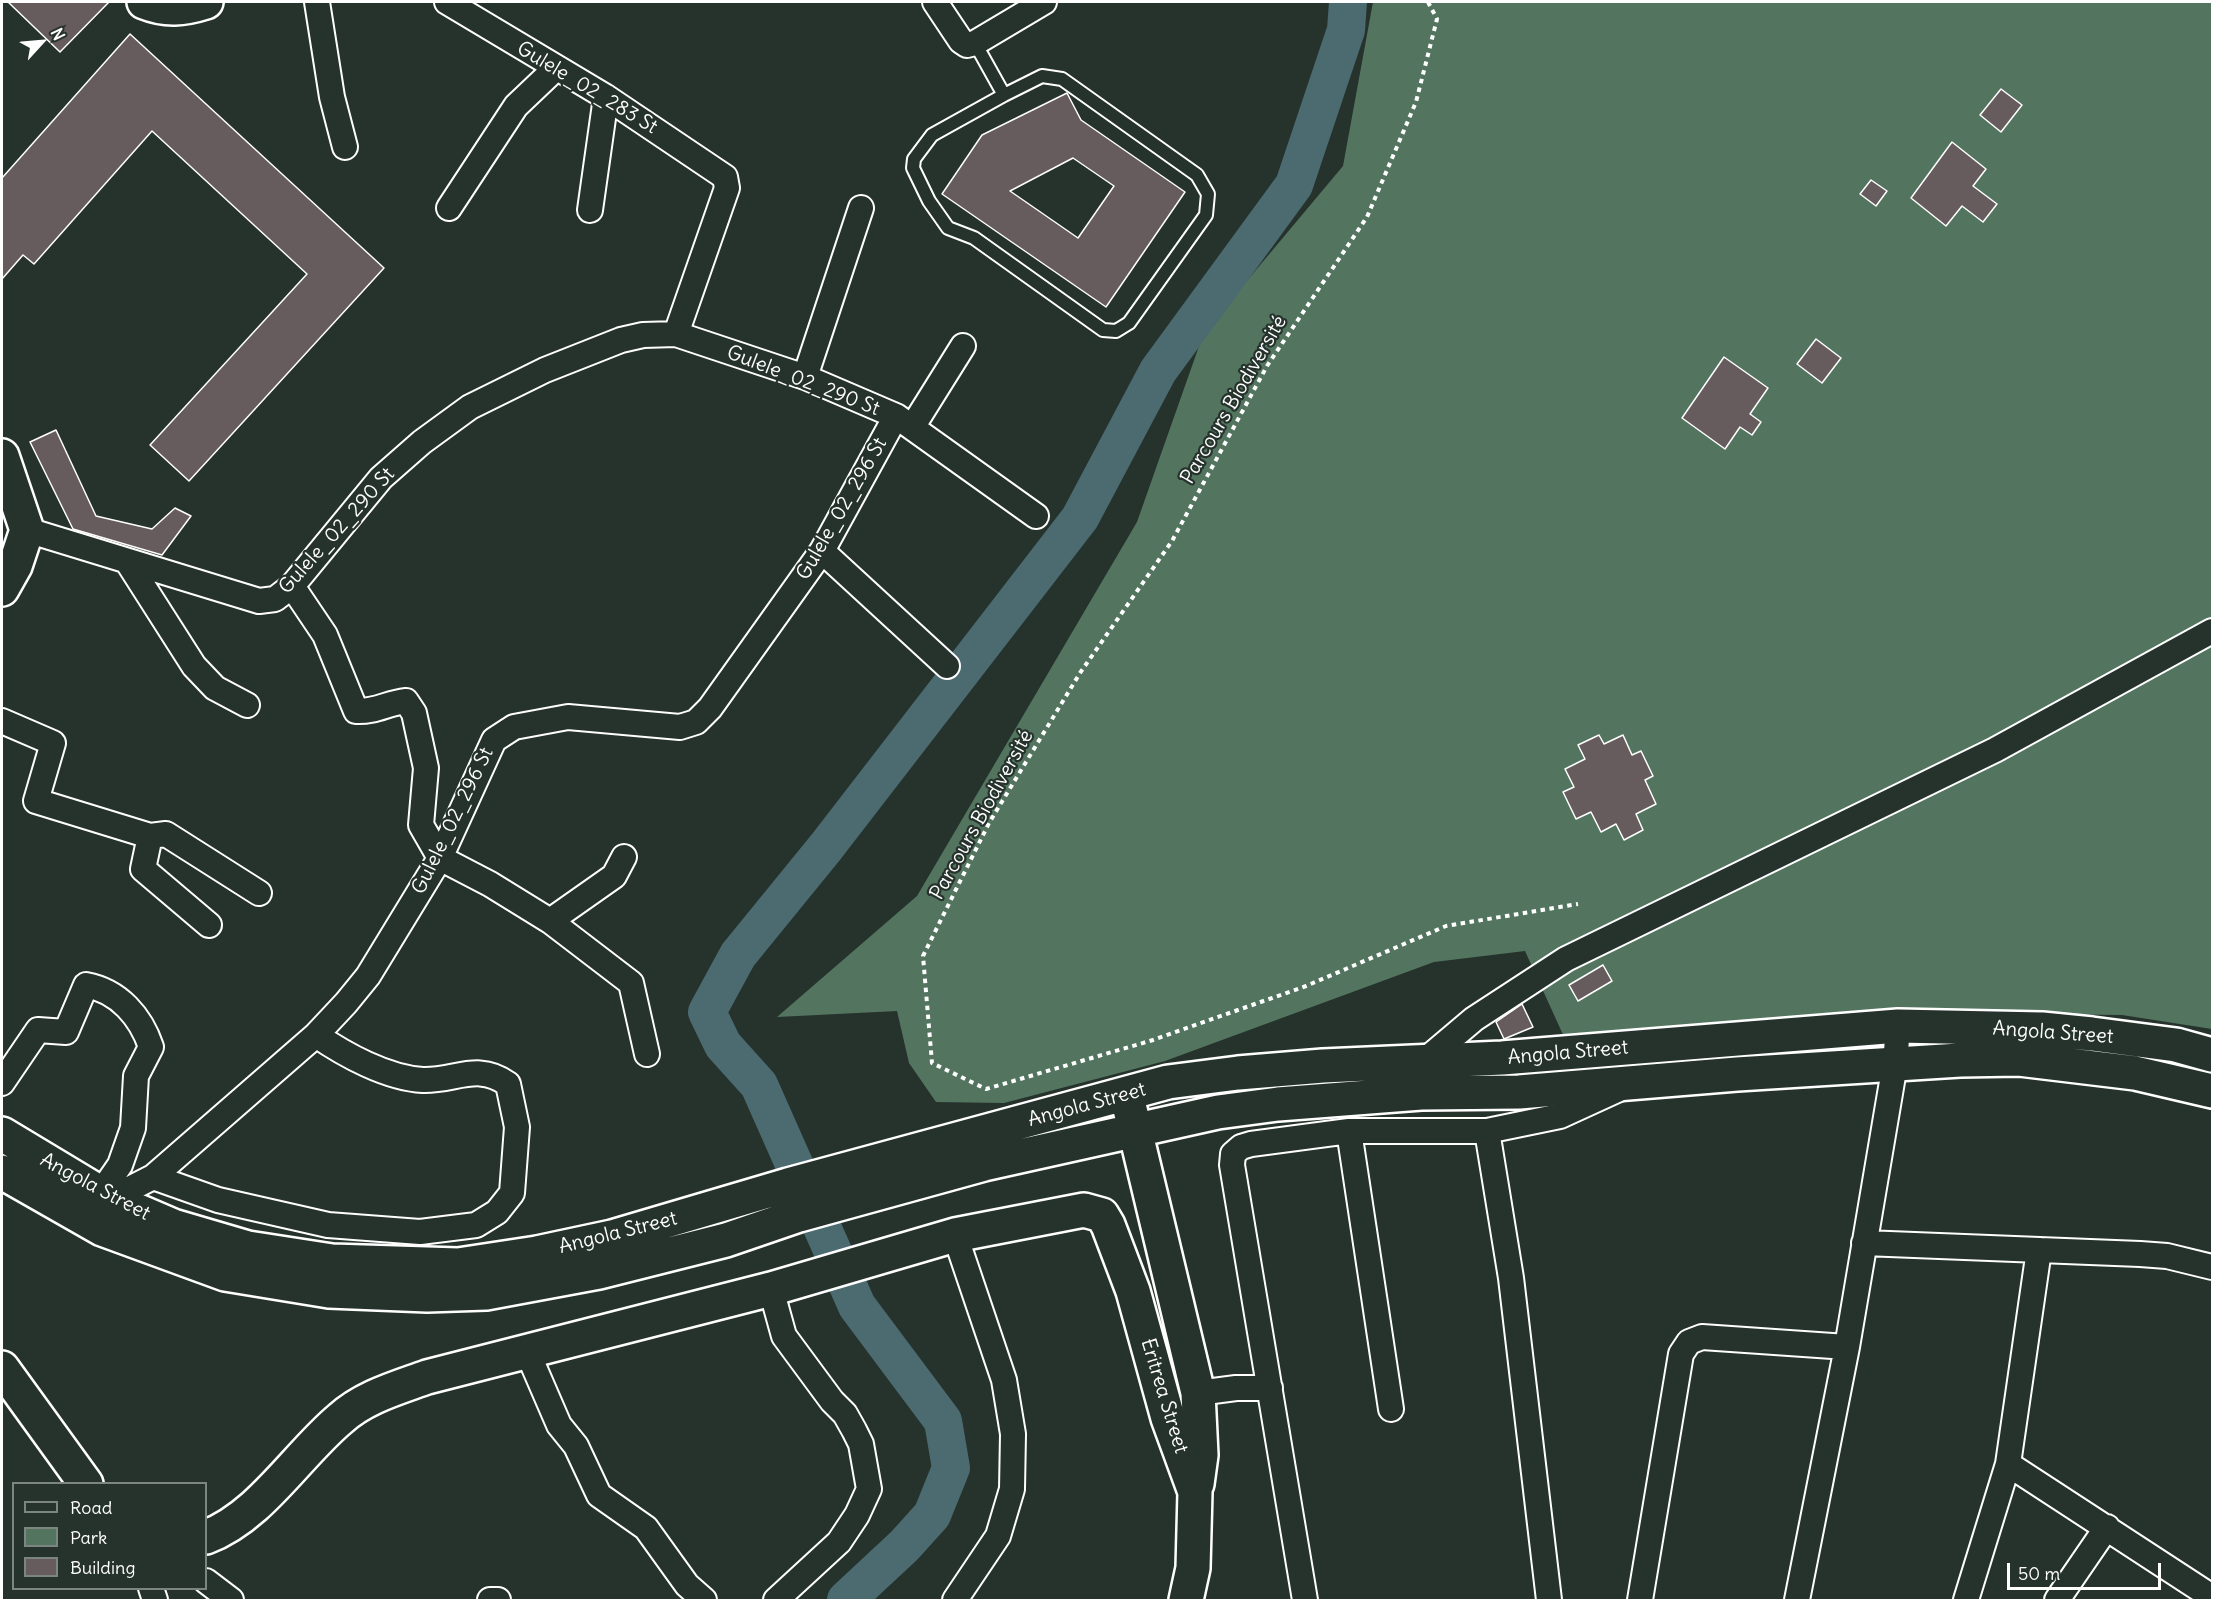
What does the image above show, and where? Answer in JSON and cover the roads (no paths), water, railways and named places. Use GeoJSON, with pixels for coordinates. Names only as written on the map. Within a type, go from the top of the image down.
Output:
{"type":"FeatureCollection","features":[{"type":"Feature","properties":{"kind":"main road"},"geometry":{"type":"LineString","coordinates":[[144,2],[158,7],[185,9],[207,2]]}},
{"type":"Feature","properties":{"kind":"main road"},"geometry":{"type":"LineString","coordinates":[[2,456],[27,530],[15,566],[2,590]]}},
{"type":"Feature","properties":{"kind":"main road","name":"Angola Street"},"geometry":{"type":"LineString","coordinates":[[2,1134],[166,1237],[332,1261],[458,1265],[537,1253],[612,1237],[788,1185],[1168,1082],[1238,1073],[1323,1065],[1421,1078],[1898,1026],[2042,1029],[2176,1045],[2212,1055]]}},
{"type":"Feature","properties":{"kind":"main road"},"geometry":{"type":"LineString","coordinates":[[2,1172],[102,1228],[166,1237],[225,1274],[329,1291],[427,1295],[486,1293],[599,1272],[726,1240],[799,1215],[984,1164],[1218,1112],[1421,1078],[1519,1092],[1895,1064],[2019,1059],[2135,1073],[2212,1091]]}},
{"type":"Feature","properties":{"kind":"main road"},"geometry":{"type":"LineString","coordinates":[[1127,1094],[1134,1132],[1198,1393],[1201,1455],[1195,1492]]}},
{"type":"Feature","properties":{"kind":"main road","name":"Eritrea Street"},"geometry":{"type":"LineString","coordinates":[[955,1235],[1084,1210],[1102,1215],[1133,1291],[1168,1418],[1195,1492],[1193,1568],[1186,1600]]}},
{"type":"Feature","properties":{"kind":"main road"},"geometry":{"type":"LineString","coordinates":[[207,1537],[217,1533],[256,1504],[301,1455],[341,1417],[374,1396],[427,1377],[771,1289],[955,1235]]}},
{"type":"Feature","properties":{"kind":"main road"},"geometry":{"type":"LineString","coordinates":[[2,1368],[85,1482]]}},
{"type":"Feature","properties":{"kind":"street"},"geometry":{"type":"LineString","coordinates":[[317,2],[332,98],[345,147]]}},
{"type":"Feature","properties":{"kind":"street","name":"Gulele_02_283 St"},"geometry":{"type":"LineString","coordinates":[[447,2],[606,97],[725,177],[727,188],[676,334]]}},
{"type":"Feature","properties":{"kind":"street"},"geometry":{"type":"LineString","coordinates":[[934,2],[961,41],[967,45],[975,43],[1043,2]]}},
{"type":"Feature","properties":{"kind":"street"},"geometry":{"type":"LineString","coordinates":[[449,208],[516,106],[556,68]]}},
{"type":"Feature","properties":{"kind":"street"},"geometry":{"type":"LineString","coordinates":[[590,210],[606,97]]}},
{"type":"Feature","properties":{"kind":"street"},"geometry":{"type":"LineString","coordinates":[[804,377],[861,208]]}},
{"type":"Feature","properties":{"kind":"street","name":"Gulele_02_290 St"},"geometry":{"type":"LineString","coordinates":[[27,530],[259,601],[275,599],[292,586],[381,478],[422,442],[470,407],[545,370],[621,340],[676,334],[804,377],[904,421],[1036,516]]}},
{"type":"Feature","properties":{"kind":"street","name":"Gulele_02_296 St"},"geometry":{"type":"LineString","coordinates":[[105,1197],[153,1177],[316,1035],[368,976],[440,858],[494,740],[514,727],[568,717],[680,727],[696,722],[710,708],[822,551],[904,421],[963,346]]}},
{"type":"Feature","properties":{"kind":"street"},"geometry":{"type":"LineString","coordinates":[[822,551],[947,666]]}},
{"type":"Feature","properties":{"kind":"street"},"geometry":{"type":"LineString","coordinates":[[127,561],[194,666],[215,688],[247,705]]}},
{"type":"Feature","properties":{"kind":"street"},"geometry":{"type":"LineString","coordinates":[[292,586],[325,635],[356,711],[372,711],[393,702],[406,701],[414,713],[426,768],[421,825],[440,858],[490,884],[550,921],[631,983],[647,1054]]}},
{"type":"Feature","properties":{"kind":"street"},"geometry":{"type":"LineString","coordinates":[[1421,1078],[1474,1018],[1566,959],[1995,750],[2212,632]]}},
{"type":"Feature","properties":{"kind":"street"},"geometry":{"type":"LineString","coordinates":[[2,721],[53,743],[36,801],[150,836],[166,834],[259,893]]}},
{"type":"Feature","properties":{"kind":"street"},"geometry":{"type":"LineString","coordinates":[[150,836],[143,869],[209,925]]}},
{"type":"Feature","properties":{"kind":"street"},"geometry":{"type":"LineString","coordinates":[[550,921],[614,876],[624,857]]}},
{"type":"Feature","properties":{"kind":"street"},"geometry":{"type":"LineString","coordinates":[[2,1083],[38,1030],[66,1032],[86,985],[103,988],[126,1006],[144,1027],[151,1047],[136,1076],[133,1128],[120,1165],[105,1197]]}},
{"type":"Feature","properties":{"kind":"street"},"geometry":{"type":"LineString","coordinates":[[1797,1600],[1847,1347],[1895,1064],[1898,1026]]}},
{"type":"Feature","properties":{"kind":"street"},"geometry":{"type":"LineString","coordinates":[[153,1177],[218,1200],[328,1226],[420,1232],[476,1225],[497,1212],[512,1193],[517,1127],[508,1084],[495,1074],[478,1073],[423,1080],[391,1072],[337,1049],[316,1035]]}},
{"type":"Feature","properties":{"kind":"street"},"geometry":{"type":"LineString","coordinates":[[1305,1600],[1232,1165],[1233,1154],[1240,1147],[1251,1144],[1349,1131],[1488,1131],[1560,1116],[1632,1084]]}},
{"type":"Feature","properties":{"kind":"street"},"geometry":{"type":"LineString","coordinates":[[1349,1131],[1391,1409]]}},
{"type":"Feature","properties":{"kind":"street"},"geometry":{"type":"LineString","coordinates":[[1488,1131],[1511,1278],[1549,1600]]}},
{"type":"Feature","properties":{"kind":"street"},"geometry":{"type":"LineString","coordinates":[[955,1235],[1004,1380],[1013,1434],[1012,1489],[998,1536],[956,1600]]}},
{"type":"Feature","properties":{"kind":"street"},"geometry":{"type":"LineString","coordinates":[[1864,1243],[2167,1256],[2212,1267]]}},
{"type":"Feature","properties":{"kind":"street"},"geometry":{"type":"LineString","coordinates":[[1966,1600],[2008,1464],[2039,1250]]}},
{"type":"Feature","properties":{"kind":"street"},"geometry":{"type":"LineString","coordinates":[[771,1289],[784,1336],[832,1401],[845,1414],[861,1444],[869,1489],[857,1515],[839,1542],[776,1600]]}},
{"type":"Feature","properties":{"kind":"street"},"geometry":{"type":"LineString","coordinates":[[1640,1600],[1681,1354],[1689,1342],[1702,1336],[1847,1347]]}},
{"type":"Feature","properties":{"kind":"street"},"geometry":{"type":"LineString","coordinates":[[527,1351],[559,1425],[576,1446],[599,1495],[646,1528],[687,1585],[704,1600]]}},
{"type":"Feature","properties":{"kind":"street"},"geometry":{"type":"LineString","coordinates":[[1198,1393],[1236,1388],[1270,1388]]}},
{"type":"Feature","properties":{"kind":"street"},"geometry":{"type":"LineString","coordinates":[[2008,1464],[2212,1598]]}},
{"type":"Feature","properties":{"kind":"street"},"geometry":{"type":"LineString","coordinates":[[2057,1600],[2107,1527]]}},
{"type":"Feature","properties":{"kind":"street"},"geometry":{"type":"LineString","coordinates":[[207,1582],[231,1600]]}},
{"type":"Feature","properties":{"kind":"street"},"geometry":{"type":"LineString","coordinates":[[490,1600],[498,1600]]}},
{"type":"Feature","properties":{"kind":"lane"},"geometry":{"type":"LineString","coordinates":[[975,43],[1004,95]]}},
{"type":"Feature","properties":{"kind":"lane"},"geometry":{"type":"LineString","coordinates":[[1042,76],[1062,79],[1197,175],[1208,194],[1206,215],[1129,323],[1116,331],[1103,330],[974,238],[948,228],[929,201],[913,168],[914,159],[932,135],[1004,95],[1042,76]]}},
{"type":"Feature","properties":{"kind":"waterway"},"geometry":{"type":"LineString","coordinates":[[846,1600],[904,1546],[932,1515],[951,1468],[943,1421],[857,1306],[759,1085],[723,1045],[707,1012],[738,955],[826,847],[1080,518],[1158,371],[1294,185],[1346,30],[1348,2]]}}]}
